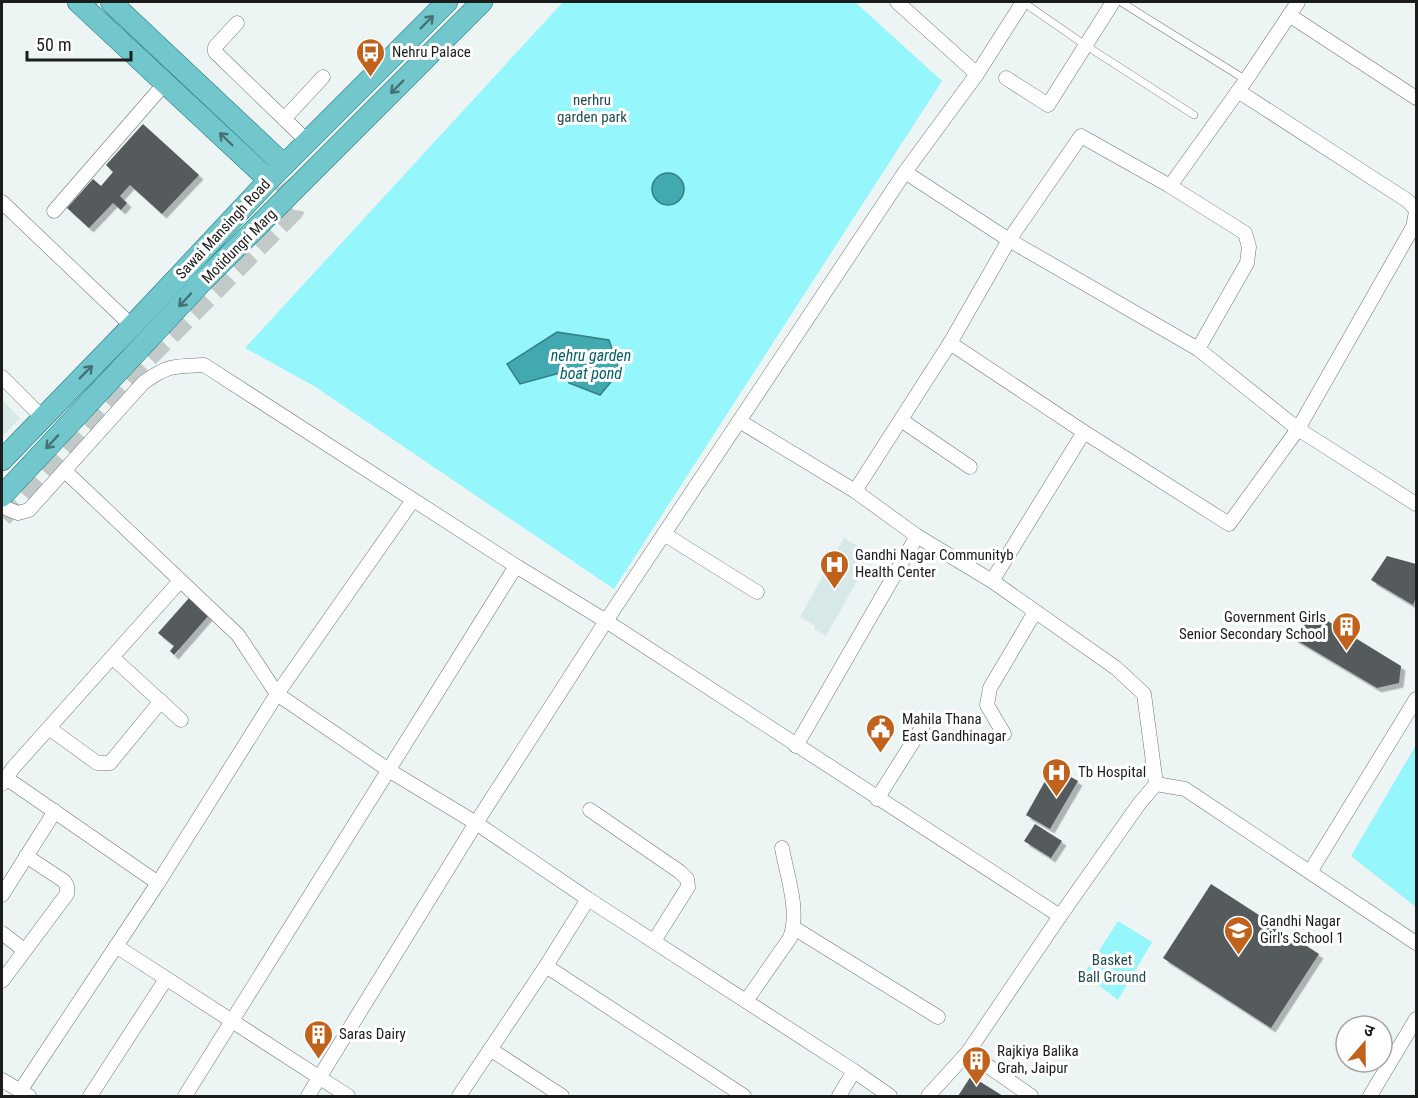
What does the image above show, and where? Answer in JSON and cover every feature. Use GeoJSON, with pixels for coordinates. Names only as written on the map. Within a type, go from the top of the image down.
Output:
{"type":"FeatureCollection","features":[{"type":"Feature","properties":{"kind":"main road"},"geometry":{"type":"LineString","coordinates":[[78,2],[269,180]]}},
{"type":"Feature","properties":{"kind":"main road"},"geometry":{"type":"LineString","coordinates":[[111,2],[284,165]]}},
{"type":"Feature","properties":{"kind":"main road","name":"Sawai Mansingh Road"},"geometry":{"type":"LineString","coordinates":[[2,460],[269,180],[447,2]]}},
{"type":"Feature","properties":{"kind":"main road","name":"Motidungri Marg"},"geometry":{"type":"LineString","coordinates":[[5,503],[200,284],[482,2]]}},
{"type":"Feature","properties":{"kind":"street"},"geometry":{"type":"LineString","coordinates":[[897,2],[977,74]]}},
{"type":"Feature","properties":{"kind":"street"},"geometry":{"type":"LineString","coordinates":[[308,1096],[476,824],[606,621],[906,172],[977,74],[1023,2]]}},
{"type":"Feature","properties":{"kind":"street"},"geometry":{"type":"LineString","coordinates":[[1006,78],[1048,105],[1113,2]]}},
{"type":"Feature","properties":{"kind":"street"},"geometry":{"type":"LineString","coordinates":[[1170,186],[1242,86],[1291,7],[1416,98]]}},
{"type":"Feature","properties":{"kind":"street"},"geometry":{"type":"LineString","coordinates":[[237,23],[215,46],[215,52],[307,141]]}},
{"type":"Feature","properties":{"kind":"street"},"geometry":{"type":"LineString","coordinates":[[284,118],[323,77]]}},
{"type":"Feature","properties":{"kind":"street"},"geometry":{"type":"LineString","coordinates":[[54,212],[166,82]]}},
{"type":"Feature","properties":{"kind":"street"},"geometry":{"type":"LineString","coordinates":[[950,343],[1229,524],[1298,429],[1413,227],[1416,211],[1408,201],[1242,86]]}},
{"type":"Feature","properties":{"kind":"street"},"geometry":{"type":"LineString","coordinates":[[855,491],[950,343],[1009,240],[1081,136],[1170,186],[1245,233],[1250,247],[1247,263],[1198,349]]}},
{"type":"Feature","properties":{"kind":"street"},"geometry":{"type":"LineString","coordinates":[[906,172],[1009,240],[1198,349],[1298,429],[1416,504]]}},
{"type":"Feature","properties":{"kind":"street"},"geometry":{"type":"LineString","coordinates":[[2,202],[132,326]]}},
{"type":"Feature","properties":{"kind":"street"},"geometry":{"type":"LineString","coordinates":[[5,503],[18,513],[29,510],[143,383],[163,369],[204,366],[606,621],[1060,916]]}},
{"type":"Feature","properties":{"kind":"street"},"geometry":{"type":"LineString","coordinates":[[2,377],[42,417]]}},
{"type":"Feature","properties":{"kind":"street"},"geometry":{"type":"LineString","coordinates":[[901,420],[970,467]]}},
{"type":"Feature","properties":{"kind":"street"},"geometry":{"type":"LineString","coordinates":[[741,422],[855,491],[917,536],[992,581],[1116,668],[1144,694],[1156,784],[1139,804],[1060,916],[968,1052],[928,1096]]}},
{"type":"Feature","properties":{"kind":"street"},"geometry":{"type":"LineString","coordinates":[[992,581],[1084,432]]}},
{"type":"Feature","properties":{"kind":"street"},"geometry":{"type":"LineString","coordinates":[[65,471],[238,635],[277,694],[390,771],[476,824],[890,1096]]}},
{"type":"Feature","properties":{"kind":"street"},"geometry":{"type":"LineString","coordinates":[[2,1080],[25,1094],[116,946],[277,694],[413,500]]}},
{"type":"Feature","properties":{"kind":"street"},"geometry":{"type":"LineString","coordinates":[[664,534],[757,592]]}},
{"type":"Feature","properties":{"kind":"street"},"geometry":{"type":"LineString","coordinates":[[796,746],[917,536]]}},
{"type":"Feature","properties":{"kind":"street"},"geometry":{"type":"LineString","coordinates":[[184,1096],[233,1022],[516,566]]}},
{"type":"Feature","properties":{"kind":"street"},"geometry":{"type":"LineString","coordinates":[[158,883],[55,812],[4,781],[180,581]]}},
{"type":"Feature","properties":{"kind":"street"},"geometry":{"type":"LineString","coordinates":[[1004,734],[987,705],[990,688],[1035,612]]}},
{"type":"Feature","properties":{"kind":"street"},"geometry":{"type":"LineString","coordinates":[[112,657],[181,720]]}},
{"type":"Feature","properties":{"kind":"street"},"geometry":{"type":"LineString","coordinates":[[1310,872],[1416,699]]}},
{"type":"Feature","properties":{"kind":"street"},"geometry":{"type":"LineString","coordinates":[[49,728],[97,763],[110,763],[161,702]]}},
{"type":"Feature","properties":{"kind":"street"},"geometry":{"type":"LineString","coordinates":[[877,799],[923,726]]}},
{"type":"Feature","properties":{"kind":"street"},"geometry":{"type":"LineString","coordinates":[[1156,784],[1185,789],[1416,943]]}},
{"type":"Feature","properties":{"kind":"street"},"geometry":{"type":"LineString","coordinates":[[590,810],[687,879],[688,887],[654,941]]}},
{"type":"Feature","properties":{"kind":"street"},"geometry":{"type":"LineString","coordinates":[[2,895],[55,812]]}},
{"type":"Feature","properties":{"kind":"street"},"geometry":{"type":"LineString","coordinates":[[747,1001],[790,938],[794,928],[794,906],[782,848]]}},
{"type":"Feature","properties":{"kind":"street"},"geometry":{"type":"LineString","coordinates":[[2,981],[67,894],[64,881],[26,856]]}},
{"type":"Feature","properties":{"kind":"street"},"geometry":{"type":"LineString","coordinates":[[459,1096],[588,899]]}},
{"type":"Feature","properties":{"kind":"street"},"geometry":{"type":"LineString","coordinates":[[794,928],[938,1017]]}},
{"type":"Feature","properties":{"kind":"street"},"geometry":{"type":"LineString","coordinates":[[2,933],[24,950]]}},
{"type":"Feature","properties":{"kind":"street"},"geometry":{"type":"LineString","coordinates":[[116,946],[348,1096]]}},
{"type":"Feature","properties":{"kind":"street"},"geometry":{"type":"LineString","coordinates":[[546,966],[744,1096]]}},
{"type":"Feature","properties":{"kind":"street"},"geometry":{"type":"LineString","coordinates":[[90,1096],[166,979]]}},
{"type":"Feature","properties":{"kind":"street"},"geometry":{"type":"LineString","coordinates":[[1370,1096],[1416,1019]]}},
{"type":"Feature","properties":{"kind":"street"},"geometry":{"type":"LineString","coordinates":[[490,1049],[562,1096]]}},
{"type":"Feature","properties":{"kind":"street"},"geometry":{"type":"LineString","coordinates":[[968,1052],[1031,1096]]}},
{"type":"Feature","properties":{"kind":"street"},"geometry":{"type":"LineString","coordinates":[[839,1096],[854,1071]]}},
{"type":"Feature","properties":{"kind":"lane"},"geometry":{"type":"LineString","coordinates":[[1023,2],[1194,115]]}},
{"type":"Feature","properties":{"kind":"lane"},"geometry":{"type":"LineString","coordinates":[[1121,2],[1242,86]]}},
{"type":"Feature","properties":{"kind":"shaded area"},"geometry":{"type":"Polygon","coordinates":[[[2,400],[20,418],[2,437],[2,400]]]}},
{"type":"Feature","properties":{"kind":"shaded area","name":"Gandhi Nagar Communityb Health Center"},"geometry":{"type":"Polygon","coordinates":[[[844,538],[868,552],[863,561],[867,563],[826,636],[800,617],[844,538]]]}},
{"type":"Feature","properties":{"kind":"green space","name":"nerhru garden park"},"geometry":{"type":"Polygon","coordinates":[[[563,2],[855,2],[942,81],[614,589],[314,386],[245,348],[563,2]]]}},
{"type":"Feature","properties":{"kind":"green space"},"geometry":{"type":"Polygon","coordinates":[[[1416,745],[1416,907],[1351,856],[1416,745]]]}},
{"type":"Feature","properties":{"kind":"green space","name":"Basket Ball Ground"},"geometry":{"type":"Polygon","coordinates":[[[1118,921],[1152,942],[1118,1000],[1084,974],[1118,921]]]}},
{"type":"Feature","properties":{"kind":"water"},"geometry":{"type":"Polygon","coordinates":[[[668,173],[679,178],[684,189],[679,200],[668,205],[657,200],[652,189],[657,178],[668,173]]]}},
{"type":"Feature","properties":{"kind":"water","name":"nehru garden boat pond"},"geometry":{"type":"Polygon","coordinates":[[[557,332],[609,340],[620,371],[600,395],[569,383],[567,371],[520,384],[507,364],[557,332]]]}},
{"type":"Feature","properties":{"kind":"building"},"geometry":{"type":"Polygon","coordinates":[[[143,124],[199,175],[162,214],[130,185],[120,196],[127,203],[121,210],[113,203],[89,228],[67,208],[93,179],[101,186],[113,172],[106,165],[143,124]]]}},
{"type":"Feature","properties":{"kind":"building"},"geometry":{"type":"Polygon","coordinates":[[[1387,556],[1416,564],[1416,597],[1413,605],[1371,580],[1387,556]]]}},
{"type":"Feature","properties":{"kind":"building"},"geometry":{"type":"Polygon","coordinates":[[[189,598],[209,615],[174,655],[170,651],[174,646],[158,633],[189,598]]]}},
{"type":"Feature","properties":{"kind":"building","name":"Government Girls Senior Secondary School"},"geometry":{"type":"Polygon","coordinates":[[[1313,612],[1401,666],[1399,683],[1377,688],[1293,638],[1313,612]]]}},
{"type":"Feature","properties":{"kind":"building"},"geometry":{"type":"Polygon","coordinates":[[[1053,767],[1078,781],[1050,829],[1026,815],[1053,767]]]}},
{"type":"Feature","properties":{"kind":"building"},"geometry":{"type":"Polygon","coordinates":[[[1035,824],[1062,841],[1051,858],[1024,841],[1035,824]]]}},
{"type":"Feature","properties":{"kind":"building"},"geometry":{"type":"Polygon","coordinates":[[[1211,884],[1319,954],[1271,1028],[1163,958],[1211,884]]]}},
{"type":"Feature","properties":{"kind":"building","name":"Rajkiya Balika Grah, Jaipur"},"geometry":{"type":"Polygon","coordinates":[[[971,1076],[1003,1096],[958,1096],[971,1076]]]}},
{"type":"Feature","properties":{"kind":"tunnel"},"geometry":{"type":"LineString","coordinates":[[2,517],[138,367],[294,210],[296,200],[282,181],[254,152],[94,2]]}},
{"type":"Feature","properties":{"kind":"place","name":"Nehru Palace"},"geometry":{"type":"Point","coordinates":[371,78]}},
{"type":"Feature","properties":{"kind":"place","name":"Gandhi Nagar Communityb Health Center"},"geometry":{"type":"Point","coordinates":[834,590]}},
{"type":"Feature","properties":{"kind":"place","name":"Government Girls Senior Secondary School"},"geometry":{"type":"Point","coordinates":[1347,652]}},
{"type":"Feature","properties":{"kind":"place","name":"Mahila Thana East Gandhinagar"},"geometry":{"type":"Point","coordinates":[881,754]}},
{"type":"Feature","properties":{"kind":"place","name":"Tb Hospital"},"geometry":{"type":"Point","coordinates":[1057,798]}},
{"type":"Feature","properties":{"kind":"place","name":"Gandhi Nagar Girl's School 1"},"geometry":{"type":"Point","coordinates":[1239,956]}},
{"type":"Feature","properties":{"kind":"place","name":"Saras Dairy"},"geometry":{"type":"Point","coordinates":[318,1060]}},
{"type":"Feature","properties":{"kind":"place","name":"Rajkiya Balika Grah, Jaipur"},"geometry":{"type":"Point","coordinates":[976,1086]}}]}
